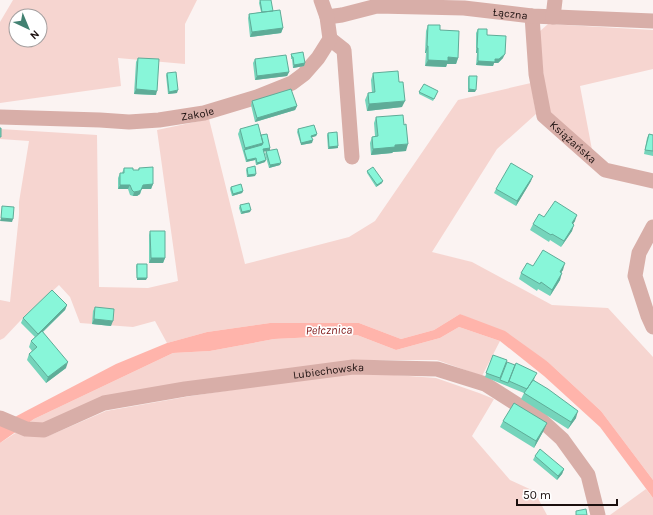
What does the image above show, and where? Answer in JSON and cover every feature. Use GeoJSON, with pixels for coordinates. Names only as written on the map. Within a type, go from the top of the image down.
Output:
{"type":"FeatureCollection","features":[{"type":"Feature","properties":{"kind":"street"},"geometry":{"type":"LineString","coordinates":[[321,0],[327,17],[330,39],[344,50],[352,157]]}},
{"type":"Feature","properties":{"kind":"street"},"geometry":{"type":"LineString","coordinates":[[553,17],[555,0]]}},
{"type":"Feature","properties":{"kind":"street","name":"Łączna"},"geometry":{"type":"LineString","coordinates":[[327,17],[342,16],[378,3],[464,8],[532,16],[653,21]]}},
{"type":"Feature","properties":{"kind":"street","name":"Książańska"},"geometry":{"type":"LineString","coordinates":[[532,16],[536,74],[544,116],[605,170],[653,182]]}},
{"type":"Feature","properties":{"kind":"street","name":"Zakole"},"geometry":{"type":"LineString","coordinates":[[0,117],[129,122],[159,120],[204,113],[257,97],[292,83],[304,74],[318,58],[330,39]]}},
{"type":"Feature","properties":{"kind":"street"},"geometry":{"type":"LineString","coordinates":[[653,227],[639,253],[635,276],[653,327]]}},
{"type":"Feature","properties":{"kind":"street","name":"Lubiechowska"},"geometry":{"type":"LineString","coordinates":[[0,418],[26,429],[44,430],[104,403],[185,389],[353,367],[437,369],[485,384],[546,424],[562,439],[588,475],[598,515]]}},
{"type":"Feature","properties":{"kind":"shaded area"},"geometry":{"type":"Polygon","coordinates":[[[13,0],[197,0],[185,24],[185,64],[118,58],[121,86],[0,103],[0,22],[8,8],[8,48],[48,48],[48,8],[8,8],[13,0]]]}},
{"type":"Feature","properties":{"kind":"shaded area"},"geometry":{"type":"Polygon","coordinates":[[[548,24],[653,30],[653,69],[580,86],[593,155],[547,111],[539,32],[548,24]]]}},
{"type":"Feature","properties":{"kind":"shaded area"},"geometry":{"type":"Polygon","coordinates":[[[531,83],[536,114],[497,149],[432,252],[472,262],[552,305],[608,308],[653,357],[653,480],[601,411],[548,362],[460,314],[434,330],[401,339],[359,323],[270,323],[207,332],[167,343],[155,321],[133,327],[80,323],[70,297],[59,285],[4,338],[0,340],[0,300],[10,302],[19,202],[29,141],[0,139],[0,129],[97,135],[99,287],[148,288],[178,281],[157,130],[209,119],[245,264],[349,237],[375,221],[458,100],[531,83]]]}},
{"type":"Feature","properties":{"kind":"shaded area"},"geometry":{"type":"Polygon","coordinates":[[[459,327],[500,341],[482,376],[437,360],[354,360],[185,385],[45,425],[26,425],[34,419],[173,353],[210,351],[274,339],[357,335],[396,350],[440,338],[459,327]]]}},
{"type":"Feature","properties":{"kind":"shaded area"},"geometry":{"type":"Polygon","coordinates":[[[353,372],[436,378],[494,399],[472,436],[510,480],[534,491],[547,515],[0,515],[0,443],[17,432],[46,437],[106,411],[191,396],[353,372]]]}},
{"type":"Feature","properties":{"kind":"shaded area"},"geometry":{"type":"Polygon","coordinates":[[[646,489],[653,498],[653,515],[610,515],[646,489]]]}},
{"type":"Feature","properties":{"kind":"water","name":"Pełcznica"},"geometry":{"type":"Polygon","coordinates":[[[460,314],[505,331],[548,362],[601,411],[653,480],[653,498],[600,427],[544,376],[500,341],[459,327],[440,338],[396,350],[357,335],[274,339],[210,351],[173,353],[34,419],[0,443],[0,425],[116,364],[167,343],[207,332],[270,323],[359,323],[401,339],[434,330],[460,314]]]}},
{"type":"Feature","properties":{"kind":"building"},"geometry":{"type":"Polygon","coordinates":[[[260,0],[271,0],[273,11],[262,12],[260,0]]]}},
{"type":"Feature","properties":{"kind":"building"},"geometry":{"type":"Polygon","coordinates":[[[280,10],[283,28],[252,32],[249,14],[280,10]]]}},
{"type":"Feature","properties":{"kind":"building"},"geometry":{"type":"Polygon","coordinates":[[[428,25],[440,25],[440,30],[459,31],[458,58],[448,57],[448,61],[428,60],[428,25]]]}},
{"type":"Feature","properties":{"kind":"building"},"geometry":{"type":"Polygon","coordinates":[[[478,29],[487,29],[487,35],[506,36],[505,54],[499,59],[495,59],[495,62],[478,61],[478,29]]]}},
{"type":"Feature","properties":{"kind":"building"},"geometry":{"type":"Polygon","coordinates":[[[303,52],[305,63],[294,65],[291,54],[303,52]]]}},
{"type":"Feature","properties":{"kind":"building"},"geometry":{"type":"Polygon","coordinates":[[[286,55],[289,72],[257,76],[255,59],[286,55]]]}},
{"type":"Feature","properties":{"kind":"building"},"geometry":{"type":"Polygon","coordinates":[[[138,58],[159,59],[157,91],[136,89],[138,58]]]}},
{"type":"Feature","properties":{"kind":"building"},"geometry":{"type":"Polygon","coordinates":[[[398,71],[399,82],[403,82],[405,101],[369,104],[368,93],[375,92],[373,73],[398,71]]]}},
{"type":"Feature","properties":{"kind":"building"},"geometry":{"type":"Polygon","coordinates":[[[176,72],[178,90],[169,92],[167,73],[176,72]]]}},
{"type":"Feature","properties":{"kind":"building"},"geometry":{"type":"Polygon","coordinates":[[[469,76],[477,76],[476,90],[469,89],[469,76]]]}},
{"type":"Feature","properties":{"kind":"building"},"geometry":{"type":"Polygon","coordinates":[[[424,84],[438,91],[434,99],[419,92],[424,84]]]}},
{"type":"Feature","properties":{"kind":"building"},"geometry":{"type":"Polygon","coordinates":[[[291,89],[297,106],[257,118],[252,101],[291,89]]]}},
{"type":"Feature","properties":{"kind":"building"},"geometry":{"type":"Polygon","coordinates":[[[403,115],[404,125],[406,124],[408,144],[373,149],[372,137],[378,136],[376,117],[403,115]]]}},
{"type":"Feature","properties":{"kind":"building"},"geometry":{"type":"Polygon","coordinates":[[[258,124],[263,143],[245,148],[240,129],[258,124]]]}},
{"type":"Feature","properties":{"kind":"building"},"geometry":{"type":"Polygon","coordinates":[[[314,125],[317,134],[311,136],[313,140],[301,143],[298,129],[314,125]]]}},
{"type":"Feature","properties":{"kind":"building"},"geometry":{"type":"Polygon","coordinates":[[[337,132],[338,146],[329,147],[328,133],[337,132]]]}},
{"type":"Feature","properties":{"kind":"building"},"geometry":{"type":"Polygon","coordinates":[[[267,134],[270,148],[263,149],[266,160],[257,163],[256,158],[247,160],[244,150],[262,145],[261,135],[267,134]]]}},
{"type":"Feature","properties":{"kind":"building"},"geometry":{"type":"Polygon","coordinates":[[[649,134],[653,135],[653,151],[645,150],[649,134]]]}},
{"type":"Feature","properties":{"kind":"building"},"geometry":{"type":"Polygon","coordinates":[[[277,149],[281,163],[270,165],[266,151],[277,149]]]}},
{"type":"Feature","properties":{"kind":"building"},"geometry":{"type":"Polygon","coordinates":[[[511,163],[533,176],[517,201],[496,189],[511,163]]]}},
{"type":"Feature","properties":{"kind":"building"},"geometry":{"type":"Polygon","coordinates":[[[255,166],[256,174],[248,175],[247,168],[255,166]]]}},
{"type":"Feature","properties":{"kind":"building"},"geometry":{"type":"Polygon","coordinates":[[[153,167],[153,184],[143,185],[141,190],[134,192],[130,185],[120,185],[120,173],[124,173],[124,168],[139,170],[139,168],[153,167]]]}},
{"type":"Feature","properties":{"kind":"building"},"geometry":{"type":"Polygon","coordinates":[[[373,167],[383,181],[377,185],[367,171],[373,167]]]}},
{"type":"Feature","properties":{"kind":"building"},"geometry":{"type":"Polygon","coordinates":[[[241,184],[243,191],[233,194],[231,187],[241,184]]]}},
{"type":"Feature","properties":{"kind":"building"},"geometry":{"type":"Polygon","coordinates":[[[555,201],[577,215],[572,223],[574,225],[564,241],[533,224],[539,214],[544,217],[555,201]]]}},
{"type":"Feature","properties":{"kind":"building"},"geometry":{"type":"Polygon","coordinates":[[[249,203],[251,210],[242,212],[240,205],[249,203]]]}},
{"type":"Feature","properties":{"kind":"building"},"geometry":{"type":"Polygon","coordinates":[[[2,206],[14,207],[13,219],[1,218],[2,206]]]}},
{"type":"Feature","properties":{"kind":"building"},"geometry":{"type":"Polygon","coordinates":[[[150,231],[165,231],[165,258],[151,258],[150,231]]]}},
{"type":"Feature","properties":{"kind":"building"},"geometry":{"type":"Polygon","coordinates":[[[543,250],[565,263],[560,272],[562,273],[552,290],[541,282],[540,284],[521,273],[527,263],[533,266],[543,250]]]}},
{"type":"Feature","properties":{"kind":"building"},"geometry":{"type":"Polygon","coordinates":[[[137,264],[147,264],[147,278],[137,278],[137,264]]]}},
{"type":"Feature","properties":{"kind":"building"},"geometry":{"type":"Polygon","coordinates":[[[52,290],[67,305],[38,334],[23,318],[52,290]]]}},
{"type":"Feature","properties":{"kind":"building"},"geometry":{"type":"Polygon","coordinates":[[[95,307],[114,309],[113,321],[94,319],[95,307]]]}},
{"type":"Feature","properties":{"kind":"building"},"geometry":{"type":"Polygon","coordinates":[[[42,331],[68,362],[48,377],[29,354],[37,347],[31,341],[42,331]]]}},
{"type":"Feature","properties":{"kind":"building"},"geometry":{"type":"Polygon","coordinates":[[[493,355],[507,360],[500,378],[486,373],[493,355]]]}},
{"type":"Feature","properties":{"kind":"building"},"geometry":{"type":"Polygon","coordinates":[[[507,362],[515,365],[508,383],[500,380],[507,362]]]}},
{"type":"Feature","properties":{"kind":"building"},"geometry":{"type":"Polygon","coordinates":[[[516,363],[537,373],[527,389],[509,381],[516,363]]]}},
{"type":"Feature","properties":{"kind":"building"},"geometry":{"type":"Polygon","coordinates":[[[533,380],[578,411],[571,422],[524,393],[533,380]]]}},
{"type":"Feature","properties":{"kind":"building"},"geometry":{"type":"Polygon","coordinates":[[[514,403],[547,423],[536,441],[503,421],[514,403]]]}},
{"type":"Feature","properties":{"kind":"building"},"geometry":{"type":"Polygon","coordinates":[[[540,449],[564,469],[558,476],[535,456],[540,449]]]}},
{"type":"Feature","properties":{"kind":"building"},"geometry":{"type":"Polygon","coordinates":[[[586,509],[587,515],[576,515],[576,511],[586,509]]]}}]}
